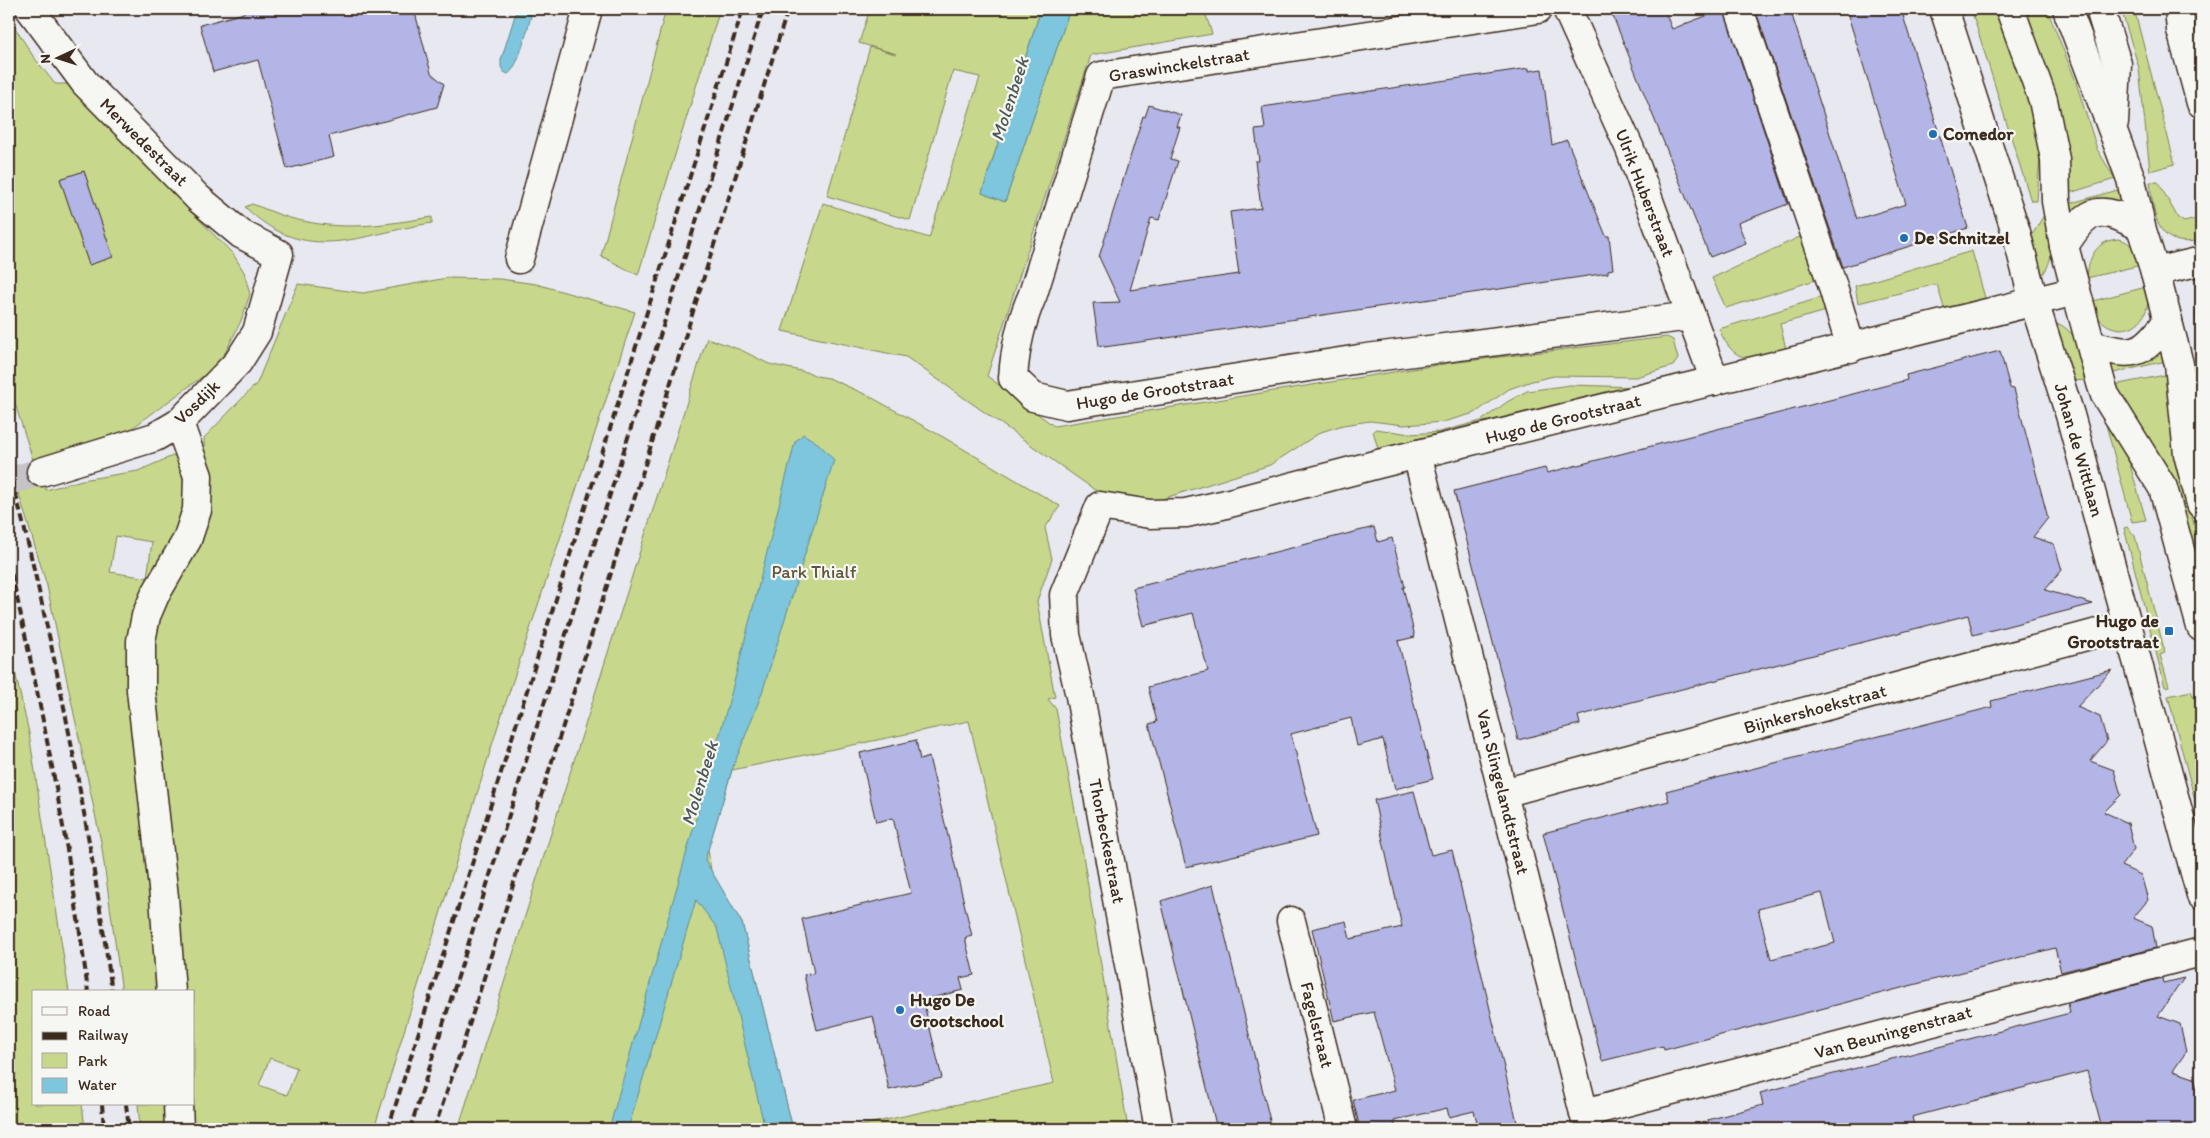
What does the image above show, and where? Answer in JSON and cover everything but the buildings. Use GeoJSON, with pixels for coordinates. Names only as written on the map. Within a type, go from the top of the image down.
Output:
{"type":"FeatureCollection","features":[{"type":"Feature","properties":{"kind":"street","name":"Merwedestraat"},"geometry":{"type":"LineString","coordinates":[[30,9],[85,82],[200,198],[241,234],[279,254]]}},
{"type":"Feature","properties":{"kind":"street"},"geometry":{"type":"LineString","coordinates":[[519,259],[588,9]]}},
{"type":"Feature","properties":{"kind":"street","name":"Graswinckelstraat"},"geometry":{"type":"LineString","coordinates":[[1013,378],[1014,351],[1026,309],[1033,294],[1101,76],[1538,9]]}},
{"type":"Feature","properties":{"kind":"street","name":"Ulrik Huberstraat"},"geometry":{"type":"LineString","coordinates":[[1567,9],[1630,149],[1715,381]]}},
{"type":"Feature","properties":{"kind":"street"},"geometry":{"type":"LineString","coordinates":[[1739,9],[1832,284],[1851,348]]}},
{"type":"Feature","properties":{"kind":"street","name":"Johan de Wittlaan"},"geometry":{"type":"LineString","coordinates":[[1944,9],[2016,232],[2034,302],[2088,478],[2201,895]]}},
{"type":"Feature","properties":{"kind":"street"},"geometry":{"type":"LineString","coordinates":[[2010,9],[2042,100],[2055,159],[2056,201],[2064,246],[2105,395],[2163,488],[2201,627]]}},
{"type":"Feature","properties":{"kind":"street"},"geometry":{"type":"LineString","coordinates":[[2067,9],[2131,179],[2141,227],[2155,272],[2201,446]]}},
{"type":"Feature","properties":{"kind":"street"},"geometry":{"type":"LineString","coordinates":[[2100,9],[2117,64],[2114,133]]}},
{"type":"Feature","properties":{"kind":"street"},"geometry":{"type":"LineString","coordinates":[[2179,9],[2181,30],[2201,102]]}},
{"type":"Feature","properties":{"kind":"street"},"geometry":{"type":"LineString","coordinates":[[2064,246],[2082,221],[2102,212],[2116,214],[2141,227]]}},
{"type":"Feature","properties":{"kind":"street","name":"Vosdijk"},"geometry":{"type":"LineString","coordinates":[[41,472],[155,437],[179,423],[238,362],[257,332],[279,254]]}},
{"type":"Feature","properties":{"kind":"street"},"geometry":{"type":"LineString","coordinates":[[2155,272],[2201,261]]}},
{"type":"Feature","properties":{"kind":"street","name":"Hugo de Grootstraat"},"geometry":{"type":"LineString","coordinates":[[1080,556],[1100,506],[1150,514],[1186,513],[1262,496],[1417,454],[2076,291]]}},
{"type":"Feature","properties":{"kind":"street","name":"Hugo de Grootstraat"},"geometry":{"type":"LineString","coordinates":[[1013,378],[1032,397],[1067,405],[1359,359],[1691,316]]}},
{"type":"Feature","properties":{"kind":"street"},"geometry":{"type":"LineString","coordinates":[[2092,345],[2117,352],[2134,352],[2149,345],[2168,320]]}},
{"type":"Feature","properties":{"kind":"street"},"geometry":{"type":"LineString","coordinates":[[2179,364],[2188,454],[2201,504]]}},
{"type":"Feature","properties":{"kind":"street"},"geometry":{"type":"LineString","coordinates":[[170,990],[164,897],[141,690],[141,641],[146,616],[155,596],[187,540],[197,510],[198,476],[179,423]]}},
{"type":"Feature","properties":{"kind":"street","name":"Van Slingelandtstraat"},"geometry":{"type":"LineString","coordinates":[[1417,454],[1586,1121]]}},
{"type":"Feature","properties":{"kind":"street","name":"Thorbeckestraat"},"geometry":{"type":"LineString","coordinates":[[1080,556],[1064,595],[1066,635],[1083,716],[1159,1129]]}},
{"type":"Feature","properties":{"kind":"street","name":"Bijnkershoekstraat"},"geometry":{"type":"LineString","coordinates":[[1503,793],[2127,625]]}},
{"type":"Feature","properties":{"kind":"street","name":"Fagelstraat"},"geometry":{"type":"LineString","coordinates":[[1290,922],[1343,1129]]}},
{"type":"Feature","properties":{"kind":"street","name":"Van Beuningenstraat"},"geometry":{"type":"LineString","coordinates":[[1586,1121],[2201,952]]}},
{"type":"Feature","properties":{"kind":"street"},"geometry":{"type":"LineString","coordinates":[[178,1106],[179,1129]]}},
{"type":"Feature","properties":{"kind":"green space"},"geometry":{"type":"Polygon","coordinates":[[[666,9],[720,9],[638,275],[601,256],[666,9]]]}},
{"type":"Feature","properties":{"kind":"green space"},"geometry":{"type":"Polygon","coordinates":[[[870,9],[1041,9],[982,193],[1005,202],[1070,9],[1204,9],[1212,34],[1091,55],[987,376],[1054,426],[1450,363],[1667,337],[1673,340],[1678,359],[1673,366],[1636,377],[1554,376],[1532,381],[1509,389],[1475,413],[1443,422],[1404,425],[1370,421],[1343,425],[1321,432],[1270,465],[1149,503],[1139,504],[1095,490],[906,357],[782,331],[823,203],[929,238],[980,77],[953,71],[910,220],[827,196],[870,47],[896,54],[859,43],[870,9]]]}},
{"type":"Feature","properties":{"kind":"green space"},"geometry":{"type":"Polygon","coordinates":[[[1971,9],[1997,9],[2014,53],[2037,128],[2040,154],[2037,201],[2031,201],[1971,9]]]}},
{"type":"Feature","properties":{"kind":"green space"},"geometry":{"type":"Polygon","coordinates":[[[2022,9],[2047,9],[2075,79],[2097,149],[2115,179],[2066,194],[2022,9]]]}},
{"type":"Feature","properties":{"kind":"green space"},"geometry":{"type":"Polygon","coordinates":[[[2121,9],[2134,9],[2175,164],[2150,171],[2139,68],[2121,9]]]}},
{"type":"Feature","properties":{"kind":"green space"},"geometry":{"type":"Polygon","coordinates":[[[9,18],[33,56],[55,84],[71,84],[109,128],[233,254],[244,272],[250,294],[241,321],[225,353],[214,368],[131,429],[104,441],[33,460],[9,385],[9,18]]]}},
{"type":"Feature","properties":{"kind":"green space"},"geometry":{"type":"Polygon","coordinates":[[[2150,182],[2158,182],[2178,218],[2184,222],[2201,218],[2201,240],[2186,242],[2175,240],[2166,235],[2160,228],[2156,218],[2150,182]]]}},
{"type":"Feature","properties":{"kind":"green space"},"geometry":{"type":"Polygon","coordinates":[[[2118,190],[2123,202],[2106,201],[2067,218],[2064,205],[2118,190]]]}},
{"type":"Feature","properties":{"kind":"green space"},"geometry":{"type":"Polygon","coordinates":[[[252,204],[296,220],[336,226],[400,222],[432,217],[432,223],[357,239],[334,242],[312,241],[290,236],[268,225],[245,207],[252,204]]]}},
{"type":"Feature","properties":{"kind":"green space"},"geometry":{"type":"Polygon","coordinates":[[[2044,215],[2050,238],[2051,253],[2050,260],[2043,274],[2038,273],[2027,237],[2032,235],[2044,215]]]}},
{"type":"Feature","properties":{"kind":"green space"},"geometry":{"type":"Polygon","coordinates":[[[1806,234],[1822,278],[1726,308],[1712,278],[1806,234]]]}},
{"type":"Feature","properties":{"kind":"green space"},"geometry":{"type":"Polygon","coordinates":[[[2119,239],[2131,245],[2141,265],[2087,278],[2089,263],[2099,246],[2111,240],[2119,239]]]}},
{"type":"Feature","properties":{"kind":"green space"},"geometry":{"type":"Polygon","coordinates":[[[1972,251],[1985,298],[1944,308],[1937,284],[1858,303],[1855,286],[1972,251]]]}},
{"type":"Feature","properties":{"kind":"green space"},"geometry":{"type":"Polygon","coordinates":[[[447,278],[500,279],[536,284],[635,312],[497,729],[374,1129],[187,1129],[185,1106],[195,1106],[195,990],[177,990],[151,640],[205,473],[204,438],[257,383],[298,284],[363,293],[447,278]],[[270,1058],[259,1085],[287,1095],[297,1068],[270,1058]]]}},
{"type":"Feature","properties":{"kind":"green space"},"geometry":{"type":"Polygon","coordinates":[[[2146,287],[2148,302],[2145,314],[2138,323],[2128,328],[2118,329],[2107,325],[2097,316],[2089,302],[2146,287]]]}},
{"type":"Feature","properties":{"kind":"green space"},"geometry":{"type":"Polygon","coordinates":[[[1826,296],[1830,310],[1780,324],[1786,349],[1764,356],[1746,357],[1739,355],[1725,341],[1719,329],[1826,296]]]}},
{"type":"Feature","properties":{"kind":"green space"},"geometry":{"type":"Polygon","coordinates":[[[2201,297],[2201,342],[2196,308],[2201,297]]]}},
{"type":"Feature","properties":{"kind":"green space"},"geometry":{"type":"Polygon","coordinates":[[[2059,324],[2072,334],[2080,348],[2088,380],[2070,381],[2053,326],[2059,324]]]}},
{"type":"Feature","properties":{"kind":"green space","name":"Park Thialf"},"geometry":{"type":"Polygon","coordinates":[[[707,338],[741,350],[769,364],[829,378],[869,396],[1060,506],[1045,528],[1052,559],[1037,601],[1055,697],[1048,699],[1056,709],[1080,837],[1128,1129],[845,1129],[1054,1083],[969,721],[732,770],[708,849],[711,871],[742,923],[793,1129],[458,1129],[707,338]]]}},
{"type":"Feature","properties":{"kind":"green space"},"geometry":{"type":"Polygon","coordinates":[[[2162,346],[2166,361],[2109,374],[2108,362],[2162,346]]]}},
{"type":"Feature","properties":{"kind":"green space"},"geometry":{"type":"Polygon","coordinates":[[[2170,374],[2178,464],[2201,551],[2201,599],[2114,385],[2170,374]]]}},
{"type":"Feature","properties":{"kind":"green space"},"geometry":{"type":"Polygon","coordinates":[[[1570,385],[1637,387],[1379,452],[1373,431],[1376,429],[1410,434],[1439,432],[1481,421],[1507,402],[1527,391],[1570,385]]]}},
{"type":"Feature","properties":{"kind":"green space"},"geometry":{"type":"Polygon","coordinates":[[[2104,417],[2128,458],[2146,520],[2132,522],[2104,417]]]}},
{"type":"Feature","properties":{"kind":"green space"},"geometry":{"type":"Polygon","coordinates":[[[184,451],[187,508],[150,595],[163,990],[122,990],[101,842],[47,586],[14,478],[41,472],[46,490],[82,480],[138,471],[184,451]],[[116,536],[110,572],[147,578],[152,542],[116,536]]]}},
{"type":"Feature","properties":{"kind":"green space"},"geometry":{"type":"Polygon","coordinates":[[[2127,527],[2135,536],[2165,653],[2160,655],[2169,686],[2165,687],[2124,528],[2127,527]]]}},
{"type":"Feature","properties":{"kind":"green space"},"geometry":{"type":"Polygon","coordinates":[[[9,646],[29,733],[69,990],[32,990],[32,1106],[82,1106],[85,1129],[9,1129],[9,646]]]}},
{"type":"Feature","properties":{"kind":"green space"},"geometry":{"type":"Polygon","coordinates":[[[2191,691],[2201,715],[2201,824],[2168,696],[2191,691]]]}},
{"type":"Feature","properties":{"kind":"green space"},"geometry":{"type":"Polygon","coordinates":[[[138,1106],[171,1106],[173,1129],[140,1129],[138,1106]]]}},
{"type":"Feature","properties":{"kind":"water"},"geometry":{"type":"Polygon","coordinates":[[[517,9],[533,9],[520,54],[508,74],[501,67],[501,60],[517,9]]]}},
{"type":"Feature","properties":{"kind":"water"},"geometry":{"type":"Polygon","coordinates":[[[1041,9],[1070,9],[1005,202],[982,193],[1041,9]]]}},
{"type":"Feature","properties":{"kind":"water"},"geometry":{"type":"Polygon","coordinates":[[[803,434],[819,444],[834,460],[762,693],[732,770],[705,860],[742,923],[793,1129],[765,1129],[717,928],[696,900],[628,1129],[609,1129],[731,694],[795,442],[803,434]]]}},
{"type":"Feature","properties":{"kind":"tunnel"},"geometry":{"type":"LineString","coordinates":[[9,481],[41,472]]}},
{"type":"Feature","properties":{"kind":"railway"},"geometry":{"type":"LineString","coordinates":[[388,1129],[743,9]]}},
{"type":"Feature","properties":{"kind":"railway"},"geometry":{"type":"LineString","coordinates":[[410,1129],[763,9]]}},
{"type":"Feature","properties":{"kind":"railway"},"geometry":{"type":"LineString","coordinates":[[434,1129],[461,1051],[788,9]]}},
{"type":"Feature","properties":{"kind":"railway"},"geometry":{"type":"LineString","coordinates":[[9,470],[36,576],[68,727],[92,859],[112,990]]}},
{"type":"Feature","properties":{"kind":"railway"},"geometry":{"type":"LineString","coordinates":[[9,562],[64,830],[88,990]]}},
{"type":"Feature","properties":{"kind":"railway"},"geometry":{"type":"LineString","coordinates":[[102,1106],[104,1129]]}},
{"type":"Feature","properties":{"kind":"railway"},"geometry":{"type":"LineString","coordinates":[[126,1106],[129,1129]]}},
{"type":"Feature","properties":{"kind":"place","name":"Comedor"},"geometry":{"type":"Point","coordinates":[1933,134]}},
{"type":"Feature","properties":{"kind":"place","name":"De Schnitzel"},"geometry":{"type":"Point","coordinates":[1904,238]}},
{"type":"Feature","properties":{"kind":"place","name":"Hugo de Grootstraat"},"geometry":{"type":"Point","coordinates":[2169,631]}},
{"type":"Feature","properties":{"kind":"place","name":"Hugo De Grootschool"},"geometry":{"type":"Point","coordinates":[900,1010]}},
{"type":"Feature","properties":{"kind":"water label","name":"Molenbeek"},"geometry":{"type":"Point","coordinates":[1009,99]}},
{"type":"Feature","properties":{"kind":"water label","name":"Molenbeek"},"geometry":{"type":"Point","coordinates":[699,783]}}]}
